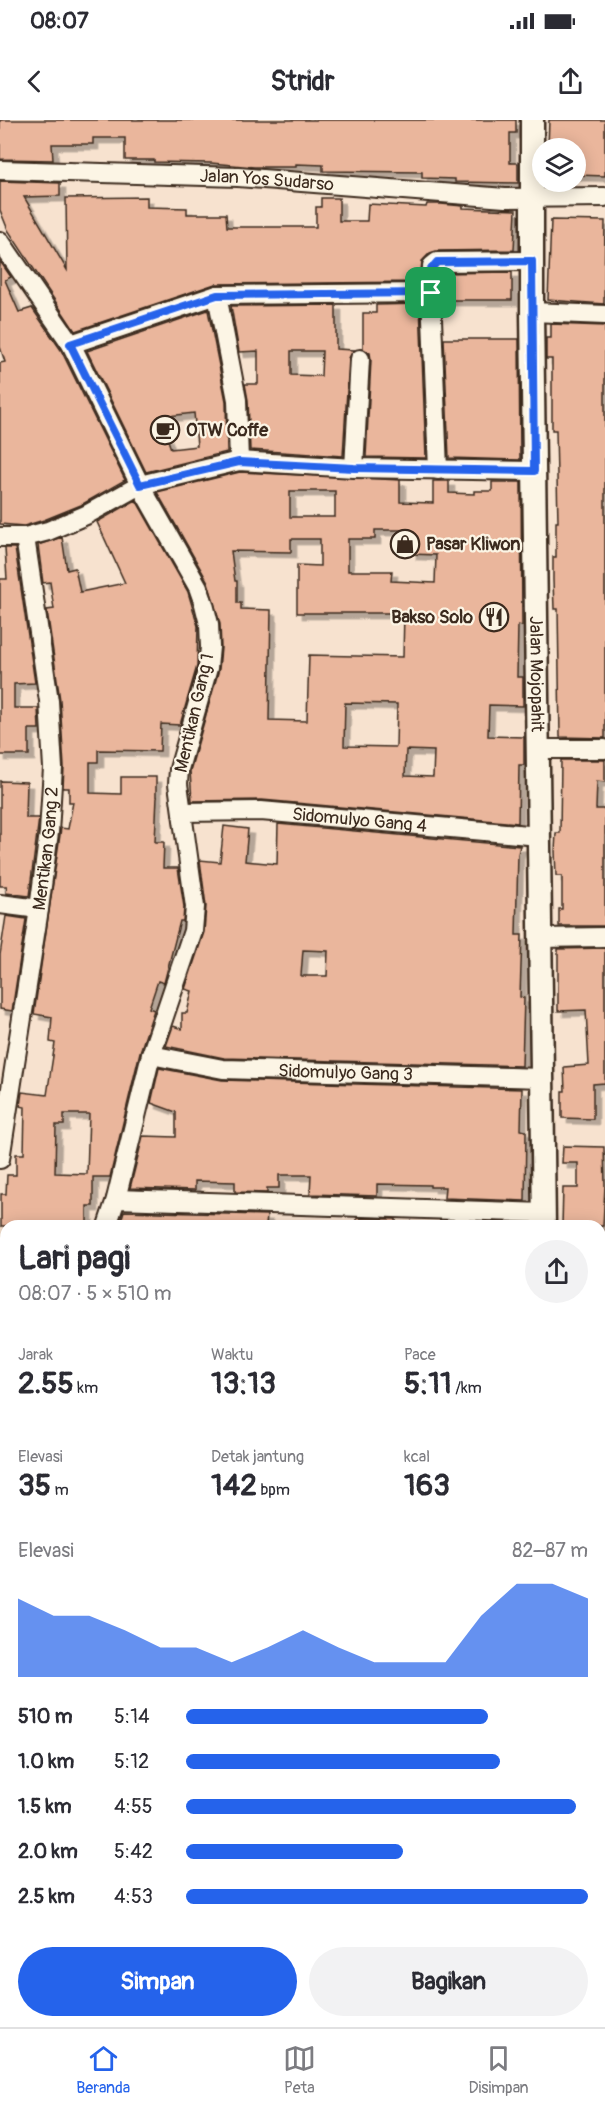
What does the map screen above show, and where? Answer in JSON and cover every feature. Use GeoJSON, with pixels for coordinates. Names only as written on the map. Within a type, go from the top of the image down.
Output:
{"type":"FeatureCollection","features":[{"type":"Feature","properties":{"kind":"main road","name":"Jalan Mojopahit"},"geometry":{"type":"LineString","coordinates":[[532,120],[532,312],[544,1219]]}},
{"type":"Feature","properties":{"kind":"street","name":"Jalan Yos Sudarso"},"geometry":{"type":"LineString","coordinates":[[0,170],[238,177],[533,199],[605,197]]}},
{"type":"Feature","properties":{"kind":"street","name":"Mentikan Gang 1"},"geometry":{"type":"LineString","coordinates":[[0,241],[70,344],[140,485],[198,587],[209,624],[208,668],[179,769],[178,784],[195,907],[193,932],[151,1055],[109,1220]]}},
{"type":"Feature","properties":{"kind":"street"},"geometry":{"type":"LineString","coordinates":[[438,470],[431,269],[437,262],[532,261]]}},
{"type":"Feature","properties":{"kind":"street"},"geometry":{"type":"LineString","coordinates":[[70,344],[217,295],[431,293]]}},
{"type":"Feature","properties":{"kind":"street"},"geometry":{"type":"LineString","coordinates":[[217,295],[237,400],[239,462]]}},
{"type":"Feature","properties":{"kind":"street"},"geometry":{"type":"LineString","coordinates":[[532,312],[605,315]]}},
{"type":"Feature","properties":{"kind":"street"},"geometry":{"type":"LineString","coordinates":[[354,468],[360,359]]}},
{"type":"Feature","properties":{"kind":"street"},"geometry":{"type":"LineString","coordinates":[[0,537],[25,537],[48,531],[86,515],[140,485],[239,462],[354,468],[534,471]]}},
{"type":"Feature","properties":{"kind":"street","name":"Mentikan Gang 2"},"geometry":{"type":"LineString","coordinates":[[0,1159],[39,909],[49,832],[53,768],[49,701],[25,537]]}},
{"type":"Feature","properties":{"kind":"street"},"geometry":{"type":"LineString","coordinates":[[539,749],[605,749]]}},
{"type":"Feature","properties":{"kind":"street","name":"Sidomulyo Gang 4"},"geometry":{"type":"LineString","coordinates":[[182,812],[261,811],[539,836]]}},
{"type":"Feature","properties":{"kind":"street"},"geometry":{"type":"LineString","coordinates":[[0,904],[39,909]]}},
{"type":"Feature","properties":{"kind":"street"},"geometry":{"type":"LineString","coordinates":[[540,938],[605,937]]}},
{"type":"Feature","properties":{"kind":"street","name":"Sidomulyo Gang 3"},"geometry":{"type":"LineString","coordinates":[[151,1055],[223,1069],[542,1078]]}},
{"type":"Feature","properties":{"kind":"street"},"geometry":{"type":"LineString","coordinates":[[116,1199],[544,1219]]}},
{"type":"Feature","properties":{"kind":"building"},"geometry":{"type":"Polygon","coordinates":[[[0,120],[516,120],[516,133],[510,133],[510,163],[518,163],[518,183],[455,182],[455,179],[422,178],[422,172],[323,171],[323,165],[254,167],[125,160],[125,138],[93,138],[93,144],[52,144],[53,160],[0,159],[0,120]]]}},
{"type":"Feature","properties":{"kind":"building"},"geometry":{"type":"Polygon","coordinates":[[[549,120],[605,120],[605,176],[586,175],[586,138],[548,138],[549,120]]]}},
{"type":"Feature","properties":{"kind":"building"},"geometry":{"type":"Polygon","coordinates":[[[0,181],[60,183],[60,196],[24,197],[67,270],[66,198],[147,197],[147,207],[187,208],[187,214],[226,214],[227,227],[316,227],[316,207],[321,207],[321,198],[339,198],[339,221],[367,221],[368,204],[426,207],[427,204],[441,204],[463,206],[463,208],[516,210],[514,250],[430,253],[422,261],[420,282],[215,284],[75,331],[8,230],[0,210],[0,181]]]}},
{"type":"Feature","properties":{"kind":"building"},"geometry":{"type":"Polygon","coordinates":[[[551,220],[605,221],[604,304],[548,300],[551,220]]]}},
{"type":"Feature","properties":{"kind":"building"},"geometry":{"type":"Polygon","coordinates":[[[0,261],[11,277],[5,280],[19,312],[32,308],[61,350],[125,480],[81,505],[24,526],[0,524],[0,363],[5,362],[0,347],[0,261]]]}},
{"type":"Feature","properties":{"kind":"building"},"geometry":{"type":"Polygon","coordinates":[[[512,272],[512,300],[443,300],[443,273],[512,272]]]}},
{"type":"Feature","properties":{"kind":"building"},"geometry":{"type":"Polygon","coordinates":[[[420,304],[426,458],[366,457],[371,360],[370,353],[363,349],[363,313],[376,313],[376,305],[420,304]]]}},
{"type":"Feature","properties":{"kind":"building"},"geometry":{"type":"Polygon","coordinates":[[[336,305],[336,349],[354,350],[349,358],[343,456],[250,450],[245,384],[258,384],[258,351],[239,352],[231,306],[336,305]],[[291,351],[291,375],[321,376],[322,351],[291,351]]]}},
{"type":"Feature","properties":{"kind":"building"},"geometry":{"type":"Polygon","coordinates":[[[208,310],[226,401],[227,452],[146,472],[87,351],[208,310]],[[194,413],[160,417],[171,449],[197,446],[194,413]]]}},
{"type":"Feature","properties":{"kind":"building"},"geometry":{"type":"Polygon","coordinates":[[[551,324],[605,326],[605,738],[560,737],[558,609],[554,609],[553,580],[553,557],[556,557],[556,522],[558,522],[556,430],[552,430],[552,359],[546,359],[546,338],[551,338],[551,324]]]}},
{"type":"Feature","properties":{"kind":"building"},"geometry":{"type":"Polygon","coordinates":[[[444,339],[519,339],[520,460],[449,458],[444,339]]]}},
{"type":"Feature","properties":{"kind":"building"},"geometry":{"type":"Polygon","coordinates":[[[240,472],[400,480],[400,502],[433,503],[433,481],[449,481],[449,493],[474,494],[474,491],[492,491],[492,482],[521,482],[522,626],[518,625],[517,677],[523,677],[523,706],[489,705],[488,736],[524,737],[524,765],[519,765],[518,823],[262,800],[192,801],[190,771],[219,669],[220,624],[208,582],[157,492],[240,472]],[[290,491],[290,517],[335,517],[335,491],[290,491]],[[375,530],[375,539],[348,539],[348,571],[392,571],[391,581],[435,583],[436,555],[411,554],[411,530],[375,530]],[[291,539],[291,552],[231,551],[235,581],[237,581],[237,603],[241,603],[241,609],[271,610],[269,720],[307,721],[309,655],[403,657],[404,613],[297,613],[297,565],[320,566],[320,539],[291,539]],[[345,703],[344,746],[396,747],[397,704],[345,703]],[[406,750],[405,776],[433,777],[434,751],[406,750]]]}},
{"type":"Feature","properties":{"kind":"building"},"geometry":{"type":"Polygon","coordinates":[[[136,500],[188,592],[198,626],[197,666],[180,725],[161,724],[160,751],[98,750],[98,762],[90,762],[90,793],[121,794],[121,777],[156,777],[155,842],[164,842],[163,868],[178,868],[184,907],[183,921],[180,921],[164,983],[158,981],[149,1008],[154,1010],[140,1052],[110,1177],[93,1177],[93,1206],[87,1206],[87,1220],[1,1220],[1,1194],[6,1194],[7,1175],[16,1175],[16,1154],[24,1154],[25,1107],[20,1106],[22,1092],[47,1095],[55,1043],[50,1042],[52,1017],[34,1014],[61,828],[68,829],[73,802],[69,802],[69,788],[63,788],[60,700],[47,610],[54,609],[50,582],[43,583],[38,545],[62,537],[67,570],[75,568],[80,592],[125,583],[97,522],[136,500]],[[64,1114],[64,1125],[56,1125],[55,1173],[87,1174],[89,1114],[64,1114]]]}},
{"type":"Feature","properties":{"kind":"building"},"geometry":{"type":"Polygon","coordinates":[[[5,548],[15,548],[35,683],[14,684],[14,708],[38,708],[39,729],[29,729],[29,755],[0,755],[0,579],[7,579],[5,548]]]}},
{"type":"Feature","properties":{"kind":"building"},"geometry":{"type":"Polygon","coordinates":[[[561,760],[605,760],[605,782],[597,781],[596,809],[605,809],[605,926],[559,926],[559,909],[562,909],[562,876],[556,876],[555,851],[556,833],[560,833],[561,760]]]}},
{"type":"Feature","properties":{"kind":"building"},"geometry":{"type":"Polygon","coordinates":[[[0,781],[27,782],[26,818],[39,818],[29,896],[6,893],[7,886],[0,886],[0,781]]]}},
{"type":"Feature","properties":{"kind":"building"},"geometry":{"type":"Polygon","coordinates":[[[278,824],[520,846],[516,935],[522,935],[520,997],[524,998],[522,1066],[224,1058],[166,1046],[173,1026],[182,1029],[182,1013],[187,1013],[192,991],[185,989],[204,932],[206,906],[200,860],[220,862],[224,826],[248,829],[245,861],[277,864],[278,824]],[[303,950],[301,976],[327,976],[328,951],[303,950]]]}},
{"type":"Feature","properties":{"kind":"building"},"geometry":{"type":"Polygon","coordinates":[[[6,916],[26,919],[12,1011],[0,1009],[0,955],[6,916]]]}},
{"type":"Feature","properties":{"kind":"building"},"geometry":{"type":"Polygon","coordinates":[[[605,948],[605,1083],[593,1084],[593,1119],[562,1118],[562,1091],[565,1091],[564,1067],[589,1065],[586,1010],[558,1011],[558,949],[605,948]]]}},
{"type":"Feature","properties":{"kind":"building"},"geometry":{"type":"Polygon","coordinates":[[[159,1068],[222,1080],[522,1089],[521,1130],[526,1131],[525,1201],[444,1198],[445,1187],[430,1187],[430,1185],[377,1184],[377,1196],[310,1194],[311,1175],[279,1175],[279,1188],[267,1188],[267,1193],[235,1192],[235,1182],[195,1181],[195,1190],[130,1188],[143,1136],[176,1137],[176,1112],[151,1103],[159,1068]]]}},
{"type":"Feature","properties":{"kind":"building"},"geometry":{"type":"Polygon","coordinates":[[[563,1146],[604,1147],[603,1220],[562,1220],[563,1188],[578,1188],[578,1163],[562,1163],[563,1146]]]}},
{"type":"Feature","properties":{"kind":"building"},"geometry":{"type":"Polygon","coordinates":[[[124,1211],[267,1215],[267,1220],[121,1220],[124,1211]]]}},
{"type":"Feature","properties":{"kind":"building"},"geometry":{"type":"Polygon","coordinates":[[[357,1218],[396,1219],[396,1220],[357,1220],[357,1218]]]}},
{"type":"Feature","properties":{"kind":"place","name":"OTW Coffe"},"geometry":{"type":"Point","coordinates":[165,430]}},
{"type":"Feature","properties":{"kind":"place","name":"Pasar Kliwon"},"geometry":{"type":"Point","coordinates":[405,544]}},
{"type":"Feature","properties":{"kind":"place","name":"Bakso Solo"},"geometry":{"type":"Point","coordinates":[494,617]}},
{"type":"Feature","properties":{"kind":"route"},"geometry":{"type":"LineString","coordinates":[[532,261],[534,471],[354,468],[239,462],[140,485],[70,344],[217,295],[431,293],[431,269],[437,262],[532,261]]}}]}
